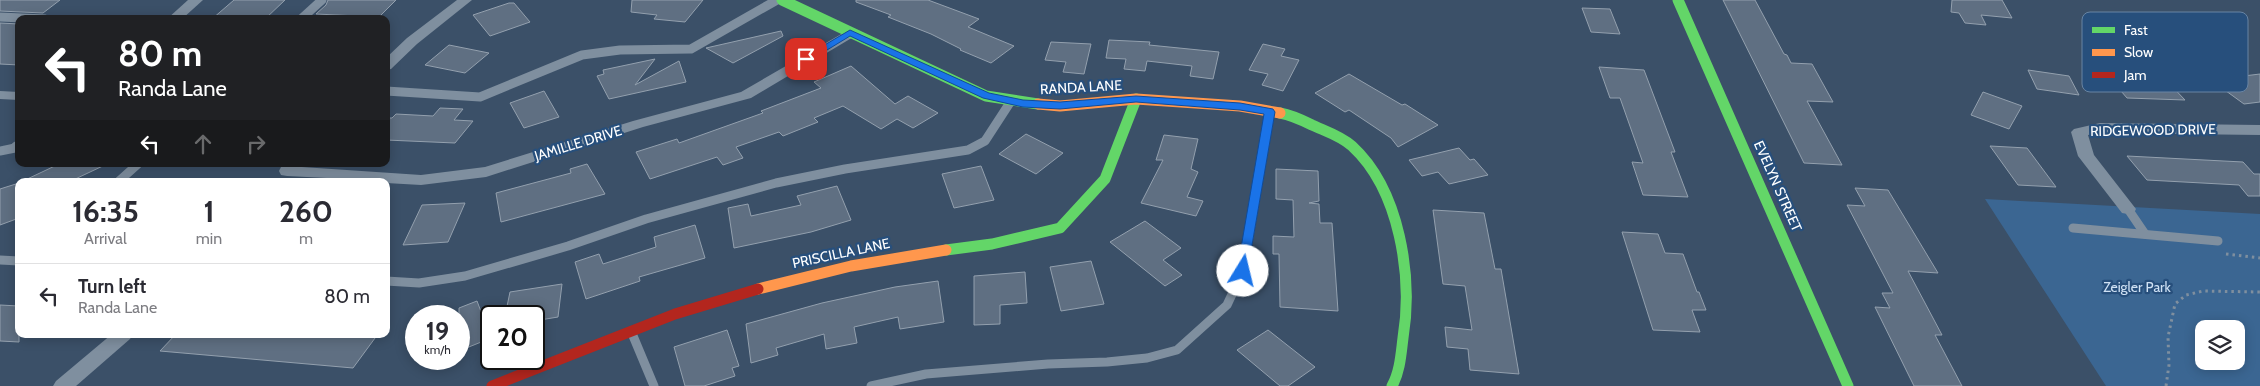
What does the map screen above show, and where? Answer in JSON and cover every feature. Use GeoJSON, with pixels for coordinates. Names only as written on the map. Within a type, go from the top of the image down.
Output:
{"type":"FeatureCollection","features":[{"type":"Feature","properties":{"kind":"street"},"geometry":{"type":"LineString","coordinates":[[179,15],[196,0]]}},
{"type":"Feature","properties":{"kind":"street"},"geometry":{"type":"LineString","coordinates":[[390,62],[412,41],[464,0]]}},
{"type":"Feature","properties":{"kind":"street","name":"RANDA LANE"},"geometry":{"type":"LineString","coordinates":[[782,0],[986,96],[1011,101],[1060,106],[1136,99],[1240,106],[1287,114],[1352,145],[1378,178],[1391,208],[1404,262],[1407,305],[1397,377],[1392,386]]}},
{"type":"Feature","properties":{"kind":"street","name":"EVELYN STREET"},"geometry":{"type":"LineString","coordinates":[[1678,0],[1848,386]]}},
{"type":"Feature","properties":{"kind":"street","name":"JAMILLE DRIVE"},"geometry":{"type":"LineString","coordinates":[[390,178],[422,180],[486,172],[638,124],[746,94],[850,33]]}},
{"type":"Feature","properties":{"kind":"street"},"geometry":{"type":"LineString","coordinates":[[0,95],[15,96]]}},
{"type":"Feature","properties":{"kind":"street","name":"PRISCILLA LANE"},"geometry":{"type":"LineString","coordinates":[[492,386],[675,314],[800,277],[907,255],[992,244],[1060,228],[1105,178],[1136,99]]}},
{"type":"Feature","properties":{"kind":"street","name":"RIDGEWOOD DRIVE"},"geometry":{"type":"LineString","coordinates":[[2128,209],[2086,156],[2079,132],[2100,128],[2260,130]]}},
{"type":"Feature","properties":{"kind":"street","name":"JAMILLE DRIVE"},"geometry":{"type":"LineString","coordinates":[[286,172],[388,178]]}},
{"type":"Feature","properties":{"kind":"street"},"geometry":{"type":"LineString","coordinates":[[63,386],[119,338]]}},
{"type":"Feature","properties":{"kind":"lane"},"geometry":{"type":"LineString","coordinates":[[305,15],[322,0]]}},
{"type":"Feature","properties":{"kind":"lane"},"geometry":{"type":"LineString","coordinates":[[390,91],[480,97],[582,55],[620,50],[692,48],[777,0]]}},
{"type":"Feature","properties":{"kind":"lane"},"geometry":{"type":"LineString","coordinates":[[0,16],[15,17]]}},
{"type":"Feature","properties":{"kind":"lane"},"geometry":{"type":"LineString","coordinates":[[390,281],[419,283],[465,276],[568,246],[646,219],[776,183],[845,169],[968,150],[986,141],[1011,101]]}},
{"type":"Feature","properties":{"kind":"lane"},"geometry":{"type":"LineString","coordinates":[[871,386],[926,374],[1048,364],[1107,362],[1147,358],[1177,350],[1227,305],[1243,271],[1270,112]]}},
{"type":"Feature","properties":{"kind":"lane"},"geometry":{"type":"LineString","coordinates":[[122,178],[134,167]]}},
{"type":"Feature","properties":{"kind":"lane"},"geometry":{"type":"LineString","coordinates":[[2128,209],[2145,234]]}},
{"type":"Feature","properties":{"kind":"lane"},"geometry":{"type":"LineString","coordinates":[[2074,228],[2218,241]]}},
{"type":"Feature","properties":{"kind":"lane"},"geometry":{"type":"LineString","coordinates":[[0,260],[15,261]]}},
{"type":"Feature","properties":{"kind":"lane"},"geometry":{"type":"LineString","coordinates":[[631,331],[654,386]]}},
{"type":"Feature","properties":{"kind":"path"},"geometry":{"type":"LineString","coordinates":[[2166,386],[2170,365],[2168,337],[2175,304],[2186,295],[2203,291],[2260,292]]}},
{"type":"Feature","properties":{"kind":"green space","name":"Zeigler Park"},"geometry":{"type":"Polygon","coordinates":[[[1985,199],[2260,214],[2260,386],[2106,386],[1985,199]]]}},
{"type":"Feature","properties":{"kind":"building"},"geometry":{"type":"Polygon","coordinates":[[[0,0],[60,0],[43,13],[0,11],[0,0]]]}},
{"type":"Feature","properties":{"kind":"building"},"geometry":{"type":"Polygon","coordinates":[[[234,0],[285,0],[269,15],[217,15],[234,0]]]}},
{"type":"Feature","properties":{"kind":"building"},"geometry":{"type":"Polygon","coordinates":[[[328,0],[396,0],[381,15],[316,14],[326,5],[328,0]]]}},
{"type":"Feature","properties":{"kind":"building"},"geometry":{"type":"Polygon","coordinates":[[[632,0],[703,0],[685,22],[654,19],[657,15],[631,12],[632,0]]]}},
{"type":"Feature","properties":{"kind":"building"},"geometry":{"type":"Polygon","coordinates":[[[856,0],[928,0],[979,19],[968,27],[1014,46],[991,63],[960,50],[931,34],[888,17],[891,15],[856,2],[856,0]]]}},
{"type":"Feature","properties":{"kind":"building"},"geometry":{"type":"Polygon","coordinates":[[[1723,0],[1755,0],[1784,54],[1787,55],[1791,63],[1812,64],[1833,102],[1807,101],[1842,165],[1804,163],[1723,0]]]}},
{"type":"Feature","properties":{"kind":"building"},"geometry":{"type":"Polygon","coordinates":[[[1952,0],[2002,0],[2012,18],[1981,15],[1986,25],[1965,23],[1959,13],[1951,12],[1952,0]]]}},
{"type":"Feature","properties":{"kind":"building"},"geometry":{"type":"Polygon","coordinates":[[[514,3],[530,22],[490,36],[473,15],[514,3]]]}},
{"type":"Feature","properties":{"kind":"building"},"geometry":{"type":"Polygon","coordinates":[[[1582,8],[1610,9],[1620,34],[1591,32],[1582,8]]]}},
{"type":"Feature","properties":{"kind":"building"},"geometry":{"type":"Polygon","coordinates":[[[0,23],[15,24],[15,65],[0,64],[0,23]]]}},
{"type":"Feature","properties":{"kind":"building"},"geometry":{"type":"Polygon","coordinates":[[[781,31],[783,36],[733,63],[706,48],[781,31]]]}},
{"type":"Feature","properties":{"kind":"building"},"geometry":{"type":"Polygon","coordinates":[[[1109,40],[1150,42],[1149,45],[1219,52],[1213,79],[1190,76],[1192,66],[1147,61],[1145,71],[1124,69],[1126,59],[1106,58],[1109,40]]]}},
{"type":"Feature","properties":{"kind":"building"},"geometry":{"type":"Polygon","coordinates":[[[1051,42],[1091,44],[1084,74],[1063,72],[1066,62],[1045,60],[1051,42]]]}},
{"type":"Feature","properties":{"kind":"building"},"geometry":{"type":"Polygon","coordinates":[[[1263,44],[1285,49],[1281,56],[1299,60],[1283,91],[1262,85],[1268,74],[1249,70],[1263,44]]]}},
{"type":"Feature","properties":{"kind":"building"},"geometry":{"type":"Polygon","coordinates":[[[449,45],[489,53],[465,73],[425,65],[449,45]]]}},
{"type":"Feature","properties":{"kind":"building"},"geometry":{"type":"Polygon","coordinates":[[[655,59],[635,85],[679,61],[686,82],[609,99],[597,76],[604,74],[603,70],[655,59]]]}},
{"type":"Feature","properties":{"kind":"building"},"geometry":{"type":"Polygon","coordinates":[[[851,66],[895,104],[908,96],[938,113],[913,128],[897,119],[881,129],[843,106],[814,118],[818,122],[783,136],[779,132],[736,147],[743,158],[723,165],[717,157],[650,179],[636,152],[677,139],[679,143],[763,113],[761,111],[821,88],[814,82],[851,66]]]}},
{"type":"Feature","properties":{"kind":"building"},"geometry":{"type":"Polygon","coordinates":[[[1599,67],[1644,70],[1675,152],[1671,152],[1688,197],[1643,195],[1632,162],[1643,163],[1620,98],[1610,98],[1599,67]]]}},
{"type":"Feature","properties":{"kind":"building"},"geometry":{"type":"Polygon","coordinates":[[[2028,70],[2069,76],[2079,95],[2037,89],[2028,70]]]}},
{"type":"Feature","properties":{"kind":"building"},"geometry":{"type":"Polygon","coordinates":[[[1349,74],[1402,105],[1405,104],[1438,125],[1398,147],[1391,138],[1349,110],[1345,112],[1315,93],[1349,74]]]}},
{"type":"Feature","properties":{"kind":"building"},"geometry":{"type":"Polygon","coordinates":[[[2260,74],[2260,102],[2244,104],[2228,92],[2248,92],[2248,75],[2260,74]]]}},
{"type":"Feature","properties":{"kind":"building"},"geometry":{"type":"Polygon","coordinates":[[[544,91],[559,117],[524,128],[510,103],[544,91]]]}},
{"type":"Feature","properties":{"kind":"building"},"geometry":{"type":"Polygon","coordinates":[[[1983,92],[2022,106],[2009,129],[1971,115],[1983,92]]]}},
{"type":"Feature","properties":{"kind":"building"},"geometry":{"type":"Polygon","coordinates":[[[2122,92],[2177,92],[2185,100],[2127,98],[2122,92]]]}},
{"type":"Feature","properties":{"kind":"building"},"geometry":{"type":"Polygon","coordinates":[[[440,108],[463,109],[454,120],[473,121],[455,143],[390,140],[390,118],[396,114],[433,116],[440,108]]]}},
{"type":"Feature","properties":{"kind":"building"},"geometry":{"type":"Polygon","coordinates":[[[1026,134],[1063,153],[1036,174],[999,154],[1026,134]]]}},
{"type":"Feature","properties":{"kind":"building"},"geometry":{"type":"Polygon","coordinates":[[[1164,135],[1198,139],[1191,169],[1198,172],[1187,197],[1203,201],[1196,216],[1141,203],[1163,160],[1156,160],[1164,135]]]}},
{"type":"Feature","properties":{"kind":"building"},"geometry":{"type":"Polygon","coordinates":[[[1990,146],[2027,148],[2056,187],[2018,185],[1990,146]]]}},
{"type":"Feature","properties":{"kind":"building"},"geometry":{"type":"Polygon","coordinates":[[[1459,148],[1470,160],[1474,159],[1488,175],[1449,184],[1438,172],[1422,176],[1409,160],[1459,148]]]}},
{"type":"Feature","properties":{"kind":"building"},"geometry":{"type":"Polygon","coordinates":[[[2127,156],[2243,162],[2254,174],[2260,174],[2260,196],[2248,196],[2239,185],[2147,180],[2127,156]]]}},
{"type":"Feature","properties":{"kind":"building"},"geometry":{"type":"Polygon","coordinates":[[[587,164],[605,194],[501,222],[496,193],[571,173],[570,169],[587,164]]]}},
{"type":"Feature","properties":{"kind":"building"},"geometry":{"type":"Polygon","coordinates":[[[981,166],[994,200],[954,208],[942,174],[981,166]]]}},
{"type":"Feature","properties":{"kind":"building"},"geometry":{"type":"Polygon","coordinates":[[[53,167],[101,167],[77,178],[29,178],[53,167]]]}},
{"type":"Feature","properties":{"kind":"building"},"geometry":{"type":"Polygon","coordinates":[[[1276,169],[1318,171],[1319,201],[1309,203],[1319,204],[1320,223],[1332,223],[1338,311],[1280,307],[1279,254],[1273,254],[1273,236],[1294,237],[1293,200],[1276,199],[1276,169]]]}},
{"type":"Feature","properties":{"kind":"building"},"geometry":{"type":"Polygon","coordinates":[[[15,184],[15,219],[0,225],[0,189],[15,184]]]}},
{"type":"Feature","properties":{"kind":"building"},"geometry":{"type":"Polygon","coordinates":[[[837,186],[851,220],[811,232],[734,248],[728,208],[748,204],[751,216],[801,205],[797,196],[837,186]]]}},
{"type":"Feature","properties":{"kind":"building"},"geometry":{"type":"Polygon","coordinates":[[[1855,188],[1888,190],[1938,273],[1908,271],[1942,335],[1935,335],[1962,386],[1914,386],[1875,307],[1890,308],[1882,293],[1893,293],[1847,205],[1865,206],[1855,188]]]}},
{"type":"Feature","properties":{"kind":"building"},"geometry":{"type":"Polygon","coordinates":[[[465,203],[448,242],[403,245],[422,205],[465,203]]]}},
{"type":"Feature","properties":{"kind":"building"},"geometry":{"type":"Polygon","coordinates":[[[1433,210],[1484,213],[1495,269],[1501,269],[1519,374],[1470,370],[1468,349],[1447,347],[1445,327],[1472,330],[1465,286],[1443,284],[1433,210]]]}},
{"type":"Feature","properties":{"kind":"building"},"geometry":{"type":"Polygon","coordinates":[[[1145,221],[1181,248],[1163,260],[1182,275],[1165,286],[1110,242],[1145,221]]]}},
{"type":"Feature","properties":{"kind":"building"},"geometry":{"type":"Polygon","coordinates":[[[695,225],[705,258],[639,277],[640,281],[586,299],[575,262],[599,254],[603,264],[656,247],[654,237],[695,225]]]}},
{"type":"Feature","properties":{"kind":"building"},"geometry":{"type":"Polygon","coordinates":[[[1622,232],[1658,234],[1665,253],[1683,254],[1706,310],[1692,310],[1700,332],[1653,330],[1622,232]]]}},
{"type":"Feature","properties":{"kind":"building"},"geometry":{"type":"Polygon","coordinates":[[[1091,261],[1104,304],[1061,311],[1050,267],[1091,261]]]}},
{"type":"Feature","properties":{"kind":"building"},"geometry":{"type":"Polygon","coordinates":[[[1025,272],[1027,303],[1000,305],[1000,324],[974,325],[974,276],[1025,272]]]}},
{"type":"Feature","properties":{"kind":"building"},"geometry":{"type":"Polygon","coordinates":[[[938,281],[944,322],[900,329],[898,317],[854,327],[857,343],[826,349],[824,334],[776,348],[778,355],[751,363],[746,324],[822,303],[895,287],[938,281]]]}},
{"type":"Feature","properties":{"kind":"building"},"geometry":{"type":"Polygon","coordinates":[[[562,284],[558,317],[545,319],[545,305],[507,305],[510,292],[562,284]]]}},
{"type":"Feature","properties":{"kind":"building"},"geometry":{"type":"Polygon","coordinates":[[[477,301],[480,309],[480,342],[470,347],[470,305],[467,305],[477,301]]]}},
{"type":"Feature","properties":{"kind":"building"},"geometry":{"type":"Polygon","coordinates":[[[0,305],[15,306],[15,338],[19,338],[19,342],[0,341],[0,305]]]}},
{"type":"Feature","properties":{"kind":"building"},"geometry":{"type":"Polygon","coordinates":[[[727,330],[739,366],[732,368],[735,376],[704,386],[685,386],[674,347],[727,330]]]}},
{"type":"Feature","properties":{"kind":"building"},"geometry":{"type":"Polygon","coordinates":[[[1268,330],[1315,367],[1288,386],[1280,386],[1237,350],[1268,330]]]}},
{"type":"Feature","properties":{"kind":"building"},"geometry":{"type":"Polygon","coordinates":[[[172,338],[375,338],[353,368],[160,351],[172,338]]]}},
{"type":"Feature","properties":{"kind":"traffic: fast"},"geometry":{"type":"LineString","coordinates":[[782,0],[986,96],[1038,104]]}},
{"type":"Feature","properties":{"kind":"traffic: fast"},"geometry":{"type":"LineString","coordinates":[[1678,0],[1848,386]]}},
{"type":"Feature","properties":{"kind":"traffic: fast"},"geometry":{"type":"LineString","coordinates":[[946,250],[992,244],[1060,228],[1105,179],[1136,99]]}},
{"type":"Feature","properties":{"kind":"traffic: fast"},"geometry":{"type":"LineString","coordinates":[[1280,113],[1287,114],[1321,129],[1352,146],[1365,160],[1377,178],[1386,198],[1400,242],[1404,264],[1407,305],[1397,377],[1392,386]]}},
{"type":"Feature","properties":{"kind":"traffic: slow"},"geometry":{"type":"LineString","coordinates":[[1038,104],[1060,106],[1136,99],[1240,106],[1280,113]]}},
{"type":"Feature","properties":{"kind":"traffic: slow"},"geometry":{"type":"LineString","coordinates":[[758,289],[804,276],[851,266],[946,250]]}},
{"type":"Feature","properties":{"kind":"traffic: jam"},"geometry":{"type":"LineString","coordinates":[[492,386],[675,314],[758,289]]}},
{"type":"Feature","properties":{"kind":"route"},"geometry":{"type":"LineString","coordinates":[[806,59],[850,33],[986,96],[1023,104],[1060,106],[1136,99],[1240,106],[1270,112],[1243,271]]}}]}
